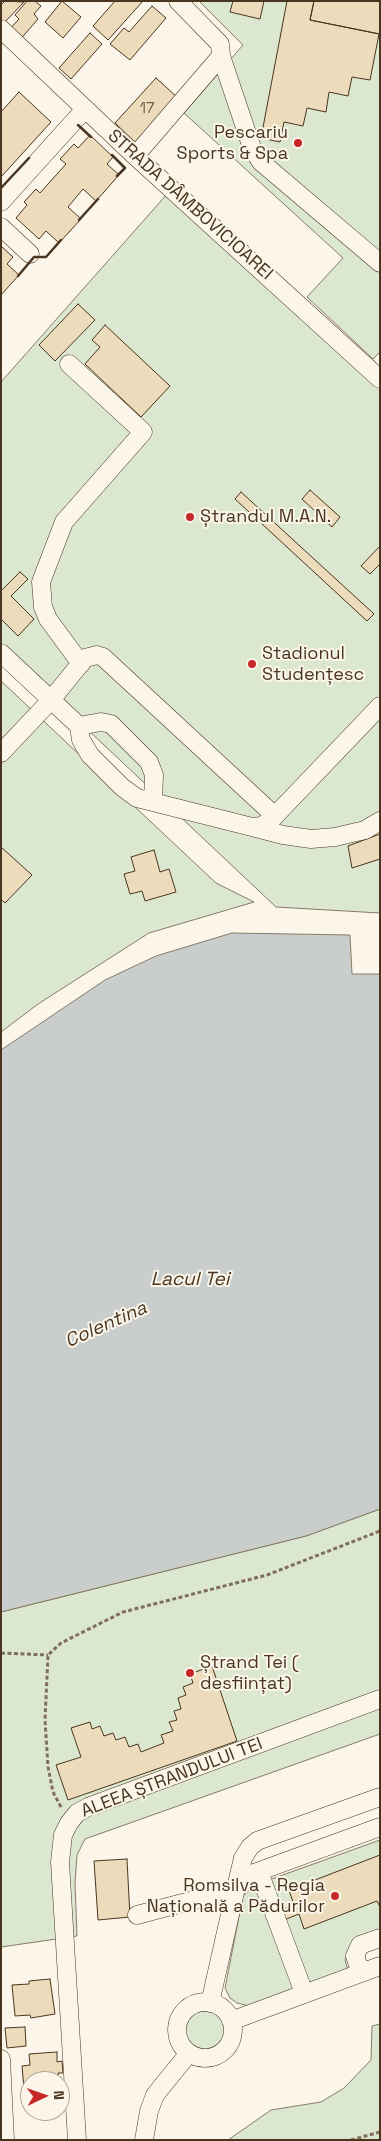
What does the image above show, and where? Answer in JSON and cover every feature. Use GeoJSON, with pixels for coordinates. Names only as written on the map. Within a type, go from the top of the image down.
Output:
{"type":"FeatureCollection","features":[{"type":"Feature","properties":{"kind":"street"},"geometry":{"type":"LineString","coordinates":[[178,1],[218,40],[221,56],[252,148],[261,162],[380,263]]}},
{"type":"Feature","properties":{"kind":"street","name":"STRADA DÂMBOVICIOAREI"},"geometry":{"type":"LineString","coordinates":[[1,29],[135,156],[380,379]]}},
{"type":"Feature","properties":{"kind":"street"},"geometry":{"type":"LineString","coordinates":[[135,156],[221,56]]}},
{"type":"Feature","properties":{"kind":"street"},"geometry":{"type":"LineString","coordinates":[[1,202],[85,108]]}},
{"type":"Feature","properties":{"kind":"street"},"geometry":{"type":"LineString","coordinates":[[1,227],[30,254]]}},
{"type":"Feature","properties":{"kind":"street"},"geometry":{"type":"LineString","coordinates":[[69,364],[143,432],[64,522],[41,582],[43,607],[48,619],[81,664]]}},
{"type":"Feature","properties":{"kind":"street"},"geometry":{"type":"LineString","coordinates":[[1,654],[79,726],[81,740],[90,755],[122,787],[137,798],[283,835],[311,839],[335,837],[365,830],[380,821]]}},
{"type":"Feature","properties":{"kind":"street"},"geometry":{"type":"LineString","coordinates":[[1,754],[51,700],[85,658],[91,656],[103,657],[275,816]]}},
{"type":"Feature","properties":{"kind":"street"},"geometry":{"type":"LineString","coordinates":[[252,827],[262,826],[275,816],[380,706]]}},
{"type":"Feature","properties":{"kind":"street"},"geometry":{"type":"LineString","coordinates":[[79,726],[100,722],[111,724],[149,762],[154,775],[153,801]]}},
{"type":"Feature","properties":{"kind":"street","name":"ALEEA ȘTRANDULUI TEI"},"geometry":{"type":"LineString","coordinates":[[77,2140],[60,1862],[63,1835],[69,1823],[77,1813],[88,1808],[380,1699]]}},
{"type":"Feature","properties":{"kind":"street"},"geometry":{"type":"LineString","coordinates":[[210,2003],[243,1858],[250,1847],[257,1841],[380,1797]]}},
{"type":"Feature","properties":{"kind":"street"},"geometry":{"type":"LineString","coordinates":[[137,1915],[237,1884],[259,1872],[380,1827]]}},
{"type":"Feature","properties":{"kind":"street"},"geometry":{"type":"LineString","coordinates":[[259,1872],[304,1993]]}},
{"type":"Feature","properties":{"kind":"street"},"geometry":{"type":"LineString","coordinates":[[361,1973],[355,1956],[360,1946],[380,1938]]}},
{"type":"Feature","properties":{"kind":"street"},"geometry":{"type":"LineString","coordinates":[[231,2021],[380,1966]]}},
{"type":"Feature","properties":{"kind":"street"},"geometry":{"type":"LineString","coordinates":[[210,2003],[219,2006],[227,2013],[231,2021],[233,2030],[228,2046],[222,2053],[206,2058],[189,2053],[183,2047],[177,2032],[182,2016],[194,2005],[210,2003]]}},
{"type":"Feature","properties":{"kind":"street"},"geometry":{"type":"LineString","coordinates":[[144,2140],[148,2111],[155,2096],[189,2053]]}},
{"type":"Feature","properties":{"kind":"street"},"geometry":{"type":"LineString","coordinates":[[1,2059],[5,2140]]}},
{"type":"Feature","properties":{"kind":"path"},"geometry":{"type":"LineString","coordinates":[[69,1823],[53,1792],[48,1767],[45,1720],[48,1655],[61,1643],[87,1628],[123,1612],[267,1575],[380,1531]]}},
{"type":"Feature","properties":{"kind":"path"},"geometry":{"type":"LineString","coordinates":[[1,1653],[48,1655]]}},
{"type":"Feature","properties":{"kind":"path"},"geometry":{"type":"LineString","coordinates":[[351,2140],[378,2133]]}},
{"type":"Feature","properties":{"kind":"green space","name":"Pescariu Sports & Spa"},"geometry":{"type":"Polygon","coordinates":[[[199,1],[380,1],[380,352],[373,359],[307,297],[343,258],[184,113],[243,45],[199,1]]]}},
{"type":"Feature","properties":{"kind":"green space","name":"Ștrandul M.A.N."},"geometry":{"type":"Polygon","coordinates":[[[168,193],[380,386],[380,913],[276,907],[1,648],[1,382],[168,193]]]}},
{"type":"Feature","properties":{"kind":"green space"},"geometry":{"type":"Polygon","coordinates":[[[1,681],[216,883],[254,902],[149,933],[38,1004],[1,1032],[1,681]]]}},
{"type":"Feature","properties":{"kind":"green space","name":"Ștrand Tei ( desființat)"},"geometry":{"type":"Polygon","coordinates":[[[380,1509],[380,1734],[85,1839],[77,1855],[75,1883],[77,1936],[1,1947],[1,1612],[306,1536],[380,1509]]]}},
{"type":"Feature","properties":{"kind":"green space"},"geometry":{"type":"Polygon","coordinates":[[[380,1840],[380,1933],[353,1942],[345,1960],[348,1970],[249,2006],[237,2003],[230,1998],[225,1988],[243,1896],[255,1885],[380,1840]]]}},
{"type":"Feature","properties":{"kind":"green space"},"geometry":{"type":"Polygon","coordinates":[[[205,2011],[219,2017],[225,2031],[219,2045],[205,2051],[191,2045],[185,2031],[191,2017],[205,2011]]]}},
{"type":"Feature","properties":{"kind":"green space"},"geometry":{"type":"Polygon","coordinates":[[[380,2024],[380,2140],[228,2140],[271,2110],[321,2102],[344,2088],[371,2060],[372,2026],[380,2024]]]}},
{"type":"Feature","properties":{"kind":"water","name":"Lacul Tei"},"geometry":{"type":"Polygon","coordinates":[[[232,933],[350,935],[352,974],[380,974],[380,1509],[306,1536],[1,1612],[1,1050],[105,980],[156,956],[232,933]]]}},
{"type":"Feature","properties":{"kind":"building"},"geometry":{"type":"Polygon","coordinates":[[[5,1],[24,2],[3,24],[1,22],[1,5],[5,1]]]}},
{"type":"Feature","properties":{"kind":"building"},"geometry":{"type":"Polygon","coordinates":[[[27,1],[35,1],[41,6],[34,14],[38,19],[18,42],[7,32],[19,19],[15,15],[27,1]]]}},
{"type":"Feature","properties":{"kind":"building"},"geometry":{"type":"Polygon","coordinates":[[[62,1],[81,17],[63,38],[45,22],[62,1]]]}},
{"type":"Feature","properties":{"kind":"building"},"geometry":{"type":"Polygon","coordinates":[[[115,1],[143,1],[108,40],[93,26],[115,1]]]}},
{"type":"Feature","properties":{"kind":"building"},"geometry":{"type":"Polygon","coordinates":[[[233,1],[264,1],[260,19],[230,12],[233,1]]]}},
{"type":"Feature","properties":{"kind":"building"},"geometry":{"type":"Polygon","coordinates":[[[287,1],[314,1],[310,20],[379,34],[370,80],[352,77],[348,96],[329,92],[326,112],[307,108],[303,126],[284,122],[280,142],[261,138],[287,1]]]}},
{"type":"Feature","properties":{"kind":"building"},"geometry":{"type":"Polygon","coordinates":[[[314,1],[380,1],[380,34],[310,20],[314,1]]]}},
{"type":"Feature","properties":{"kind":"building"},"geometry":{"type":"Polygon","coordinates":[[[152,6],[166,18],[130,60],[110,44],[124,28],[129,32],[152,6]]]}},
{"type":"Feature","properties":{"kind":"building"},"geometry":{"type":"Polygon","coordinates":[[[90,33],[102,44],[71,79],[59,68],[90,33]]]}},
{"type":"Feature","properties":{"kind":"building"},"geometry":{"type":"Polygon","coordinates":[[[156,78],[177,97],[135,142],[115,123],[156,78]]]}},
{"type":"Feature","properties":{"kind":"building"},"geometry":{"type":"Polygon","coordinates":[[[19,92],[51,122],[1,177],[1,112],[19,92]]]}},
{"type":"Feature","properties":{"kind":"building"},"geometry":{"type":"Polygon","coordinates":[[[90,135],[113,157],[107,164],[119,175],[96,201],[83,189],[68,207],[81,219],[59,243],[46,231],[39,239],[16,218],[27,205],[24,202],[36,189],[40,193],[66,164],[60,159],[74,144],[78,148],[90,135]]]}},
{"type":"Feature","properties":{"kind":"building"},"geometry":{"type":"Polygon","coordinates":[[[1,246],[13,257],[7,264],[19,275],[1,295],[1,246]]]}},
{"type":"Feature","properties":{"kind":"building"},"geometry":{"type":"Polygon","coordinates":[[[78,304],[95,320],[55,361],[39,345],[78,304]]]}},
{"type":"Feature","properties":{"kind":"building"},"geometry":{"type":"Polygon","coordinates":[[[105,325],[170,386],[141,417],[85,364],[100,347],[92,340],[105,325]]]}},
{"type":"Feature","properties":{"kind":"building"},"geometry":{"type":"Polygon","coordinates":[[[310,490],[340,517],[332,527],[302,499],[310,490]]]}},
{"type":"Feature","properties":{"kind":"building"},"geometry":{"type":"Polygon","coordinates":[[[241,492],[374,614],[367,621],[235,499],[241,492]]]}},
{"type":"Feature","properties":{"kind":"building"},"geometry":{"type":"Polygon","coordinates":[[[380,546],[380,564],[370,574],[361,566],[380,546]]]}},
{"type":"Feature","properties":{"kind":"building"},"geometry":{"type":"Polygon","coordinates":[[[20,572],[28,579],[11,596],[34,619],[18,636],[1,619],[1,591],[20,572]]]}},
{"type":"Feature","properties":{"kind":"building"},"geometry":{"type":"Polygon","coordinates":[[[380,834],[380,859],[352,868],[348,846],[380,834]]]}},
{"type":"Feature","properties":{"kind":"building"},"geometry":{"type":"Polygon","coordinates":[[[1,847],[32,875],[5,903],[1,899],[1,847]]]}},
{"type":"Feature","properties":{"kind":"building"},"geometry":{"type":"Polygon","coordinates":[[[154,850],[160,872],[169,869],[176,892],[145,901],[142,891],[130,894],[124,874],[135,871],[131,857],[154,850]]]}},
{"type":"Feature","properties":{"kind":"building"},"geometry":{"type":"Polygon","coordinates":[[[212,1666],[237,1741],[68,1800],[56,1765],[81,1757],[71,1728],[90,1722],[92,1729],[100,1726],[104,1736],[113,1733],[116,1740],[125,1737],[129,1747],[138,1744],[141,1752],[164,1743],[161,1735],[173,1731],[169,1722],[177,1720],[174,1711],[181,1709],[178,1698],[186,1695],[183,1687],[193,1683],[190,1674],[212,1666]]]}},
{"type":"Feature","properties":{"kind":"building","name":"Romsilva - Regia Națională a Pădurilor"},"geometry":{"type":"Polygon","coordinates":[[[380,1855],[380,1907],[377,1901],[304,1929],[299,1914],[284,1920],[281,1910],[294,1905],[289,1890],[380,1855]]]}},
{"type":"Feature","properties":{"kind":"building"},"geometry":{"type":"Polygon","coordinates":[[[127,1859],[130,1917],[98,1920],[94,1861],[127,1859]]]}},
{"type":"Feature","properties":{"kind":"building"},"geometry":{"type":"Polygon","coordinates":[[[50,1979],[55,2014],[31,2018],[30,2015],[15,2016],[12,1985],[29,1984],[29,1981],[50,1979]]]}},
{"type":"Feature","properties":{"kind":"building"},"geometry":{"type":"Polygon","coordinates":[[[25,2027],[26,2046],[7,2048],[5,2028],[25,2027]]]}},
{"type":"Feature","properties":{"kind":"building"},"geometry":{"type":"Polygon","coordinates":[[[57,2052],[57,2062],[62,2061],[63,2071],[22,2071],[22,2066],[30,2065],[29,2054],[57,2052]]]}},
{"type":"Feature","properties":{"kind":"wall"},"geometry":{"type":"LineString","coordinates":[[78,125],[91,137]]}},
{"type":"Feature","properties":{"kind":"wall"},"geometry":{"type":"LineString","coordinates":[[112,155],[125,168],[117,176]]}},
{"type":"Feature","properties":{"kind":"wall"},"geometry":{"type":"LineString","coordinates":[[1,188],[29,158]]}},
{"type":"Feature","properties":{"kind":"wall"},"geometry":{"type":"LineString","coordinates":[[79,220],[98,199]]}},
{"type":"Feature","properties":{"kind":"wall"},"geometry":{"type":"LineString","coordinates":[[18,276],[34,257],[46,257],[61,240]]}},
{"type":"Feature","properties":{"kind":"place","name":"Pescariu Sports & Spa"},"geometry":{"type":"Point","coordinates":[298,143]}},
{"type":"Feature","properties":{"kind":"place","name":"Ștrandul M.A.N."},"geometry":{"type":"Point","coordinates":[190,517]}},
{"type":"Feature","properties":{"kind":"place","name":"Stadionul Studențesc"},"geometry":{"type":"Point","coordinates":[252,664]}},
{"type":"Feature","properties":{"kind":"place","name":"Ștrand Tei ( desființat)"},"geometry":{"type":"Point","coordinates":[190,1673]}},
{"type":"Feature","properties":{"kind":"place","name":"Romsilva - Regia Națională a Pădurilor"},"geometry":{"type":"Point","coordinates":[335,1896]}},
{"type":"Feature","properties":{"kind":"water label","name":"Colentina"},"geometry":{"type":"Point","coordinates":[106,1325]}}]}
